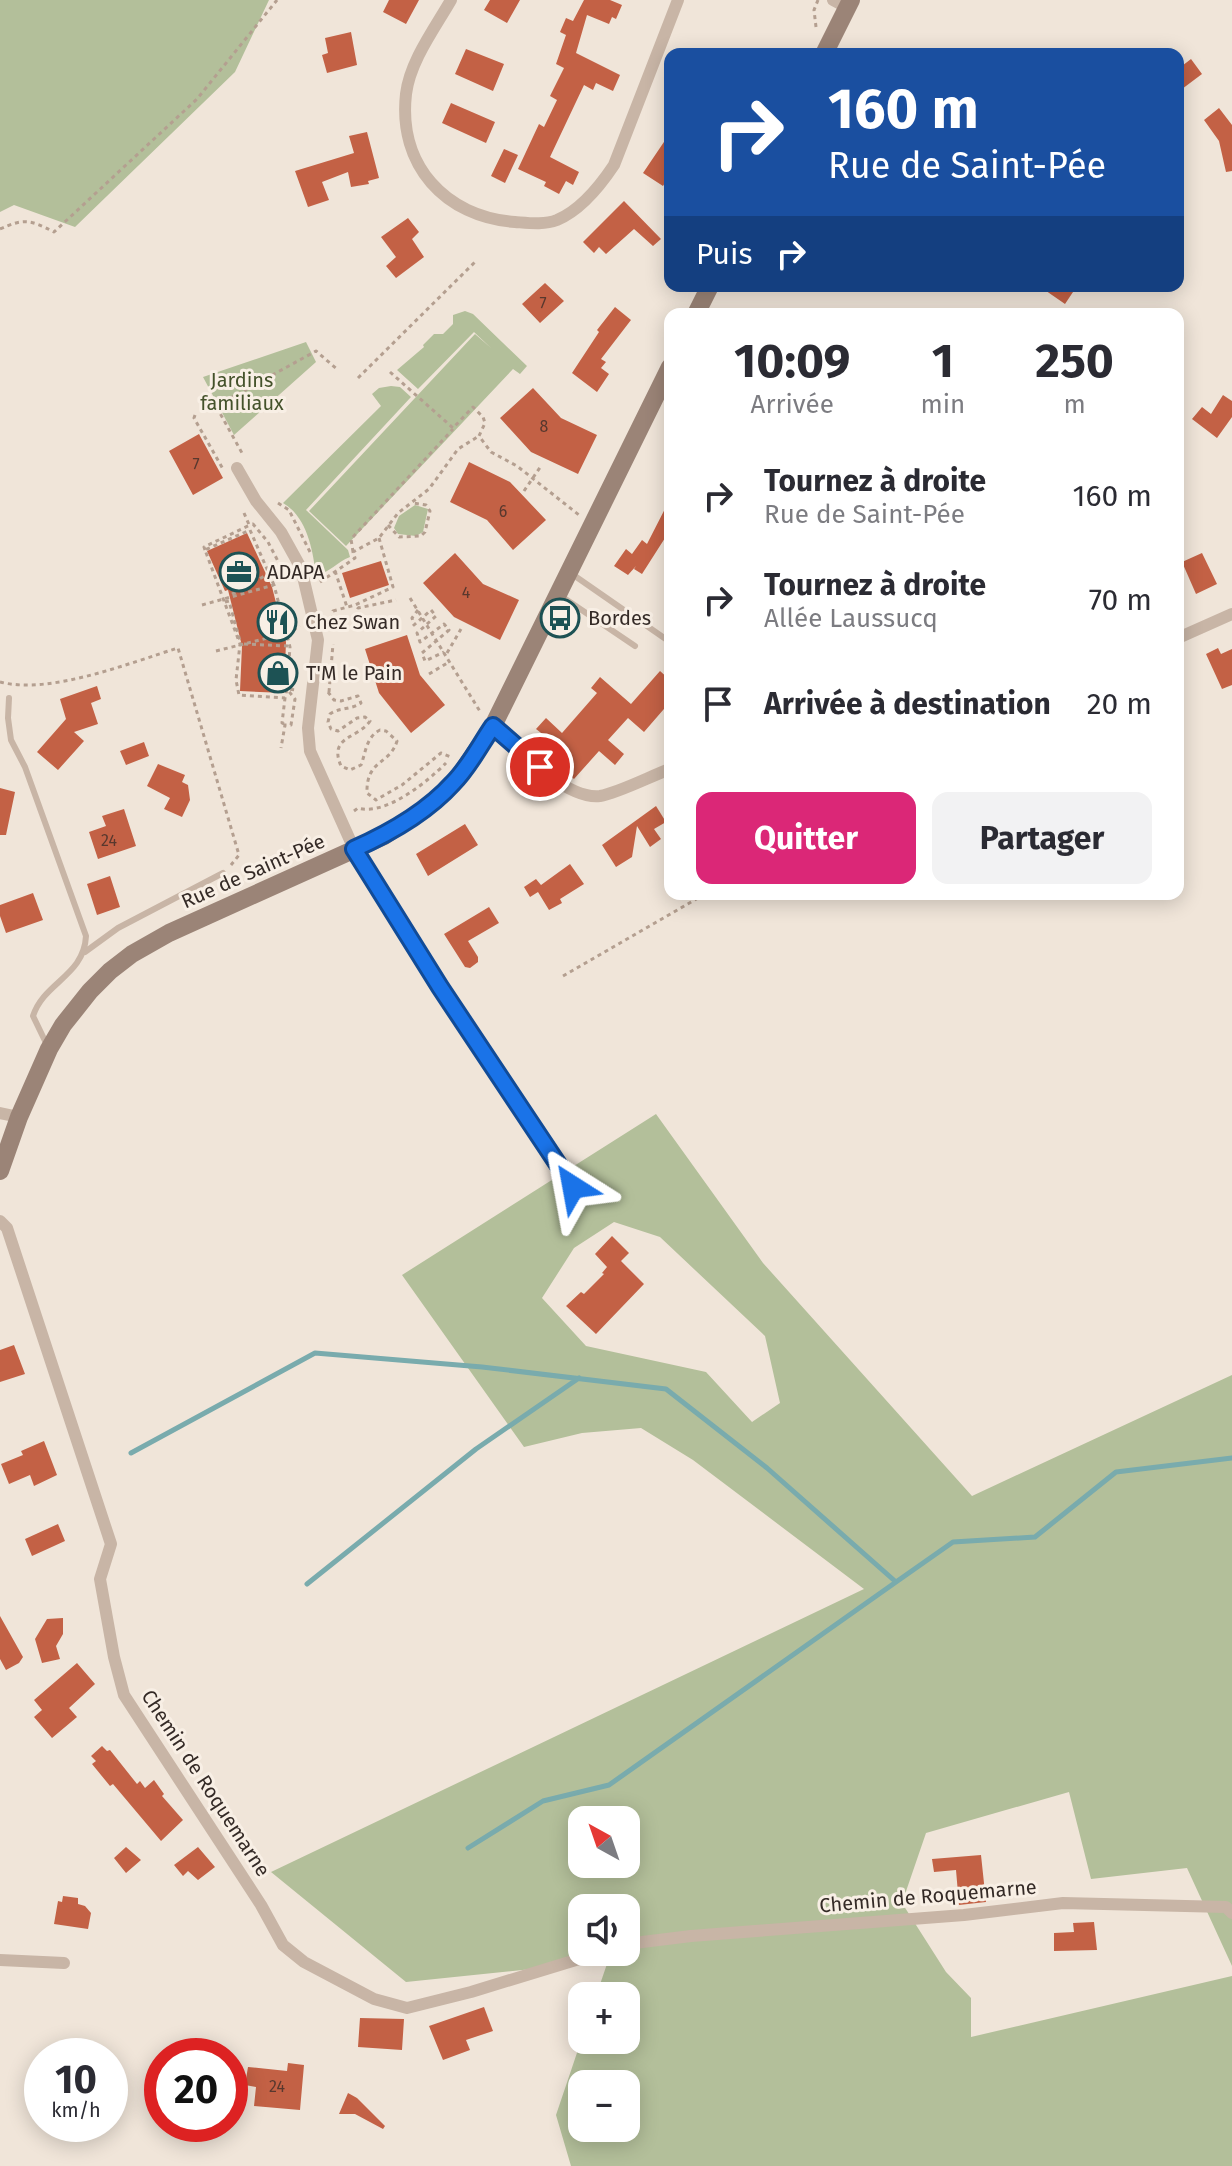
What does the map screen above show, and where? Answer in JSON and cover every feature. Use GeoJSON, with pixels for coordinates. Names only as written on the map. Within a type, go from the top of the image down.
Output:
{"type":"FeatureCollection","features":[{"type":"Feature","properties":{"kind":"main road"},"geometry":{"type":"LineString","coordinates":[[826,48],[844,3]]}},
{"type":"Feature","properties":{"kind":"main road","name":"Rue de Saint-Pée"},"geometry":{"type":"LineString","coordinates":[[0,1171],[19,1117],[49,1049],[63,1025],[110,971],[169,933],[384,836],[426,808],[455,782],[558,594],[664,379]]}},
{"type":"Feature","properties":{"kind":"street"},"geometry":{"type":"LineString","coordinates":[[451,0],[415,65],[406,92],[406,127],[412,152],[424,175],[442,195],[464,211],[488,218],[543,224],[559,219],[584,202],[614,165],[678,0]]}},
{"type":"Feature","properties":{"kind":"street"},"geometry":{"type":"LineString","coordinates":[[232,472],[281,532],[301,568],[318,640],[308,728],[310,751],[354,849]]}},
{"type":"Feature","properties":{"kind":"street"},"geometry":{"type":"LineString","coordinates":[[1184,635],[1232,614]]}},
{"type":"Feature","properties":{"kind":"street"},"geometry":{"type":"LineString","coordinates":[[487,719],[559,784],[582,794],[600,796],[664,771]]}},
{"type":"Feature","properties":{"kind":"street"},"geometry":{"type":"LineString","coordinates":[[0,1113],[19,1117]]}},
{"type":"Feature","properties":{"kind":"street","name":"Chemin de Roquemarne"},"geometry":{"type":"LineString","coordinates":[[0,1221],[7,1228],[111,1544],[100,1579],[124,1695],[261,1905],[283,1945],[304,1962],[374,1999],[407,2008],[568,1962]]}},
{"type":"Feature","properties":{"kind":"street","name":"Chemin de Roquemarne"},"geometry":{"type":"LineString","coordinates":[[640,1942],[964,1915],[1063,1903],[1226,1907],[1232,1913]]}},
{"type":"Feature","properties":{"kind":"street"},"geometry":{"type":"LineString","coordinates":[[0,1960],[64,1963]]}},
{"type":"Feature","properties":{"kind":"lane"},"geometry":{"type":"LineString","coordinates":[[569,572],[664,638]]}},
{"type":"Feature","properties":{"kind":"lane"},"geometry":{"type":"LineString","coordinates":[[558,594],[635,646]]}},
{"type":"Feature","properties":{"kind":"lane"},"geometry":{"type":"LineString","coordinates":[[9,698],[11,740],[25,767],[86,936],[85,952]]}},
{"type":"Feature","properties":{"kind":"lane"},"geometry":{"type":"LineString","coordinates":[[354,849],[440,987],[573,1187]]}},
{"type":"Feature","properties":{"kind":"lane"},"geometry":{"type":"LineString","coordinates":[[49,1049],[33,1016],[38,1003],[77,966],[85,952],[118,928],[223,873]]}},
{"type":"Feature","properties":{"kind":"path"},"geometry":{"type":"LineString","coordinates":[[0,229],[18,220],[35,222],[54,232],[197,99],[277,0]]}},
{"type":"Feature","properties":{"kind":"path"},"geometry":{"type":"LineString","coordinates":[[816,32],[814,10],[818,0]]}},
{"type":"Feature","properties":{"kind":"path"},"geometry":{"type":"LineString","coordinates":[[358,378],[477,260]]}},
{"type":"Feature","properties":{"kind":"path"},"geometry":{"type":"LineString","coordinates":[[210,409],[316,351],[338,370]]}},
{"type":"Feature","properties":{"kind":"path"},"geometry":{"type":"LineString","coordinates":[[390,372],[453,428]]}},
{"type":"Feature","properties":{"kind":"path"},"geometry":{"type":"LineString","coordinates":[[216,406],[242,453]]}},
{"type":"Feature","properties":{"kind":"path"},"geometry":{"type":"LineString","coordinates":[[321,582],[355,558],[353,552],[351,539],[473,407],[485,423],[479,436],[458,449],[429,489],[398,513],[379,538],[353,552]]}},
{"type":"Feature","properties":{"kind":"path"},"geometry":{"type":"LineString","coordinates":[[195,415],[194,418],[232,472]]}},
{"type":"Feature","properties":{"kind":"path"},"geometry":{"type":"LineString","coordinates":[[479,436],[491,452],[517,466],[583,519]]}},
{"type":"Feature","properties":{"kind":"path"},"geometry":{"type":"LineString","coordinates":[[524,491],[541,466]]}},
{"type":"Feature","properties":{"kind":"path"},"geometry":{"type":"LineString","coordinates":[[388,525],[399,537],[421,536],[425,532],[430,511],[426,505],[412,503]]}},
{"type":"Feature","properties":{"kind":"path"},"geometry":{"type":"LineString","coordinates":[[244,513],[271,575],[288,633],[290,647],[281,748]]}},
{"type":"Feature","properties":{"kind":"path"},"geometry":{"type":"LineString","coordinates":[[224,600],[281,567],[253,524],[204,547],[240,644],[239,695],[285,698]]}},
{"type":"Feature","properties":{"kind":"path"},"geometry":{"type":"LineString","coordinates":[[331,627],[333,611],[355,605],[393,587],[379,538]]}},
{"type":"Feature","properties":{"kind":"path"},"geometry":{"type":"LineString","coordinates":[[335,571],[347,607]]}},
{"type":"Feature","properties":{"kind":"path"},"geometry":{"type":"LineString","coordinates":[[202,605],[274,585]]}},
{"type":"Feature","properties":{"kind":"path"},"geometry":{"type":"LineString","coordinates":[[410,598],[487,719]]}},
{"type":"Feature","properties":{"kind":"path"},"geometry":{"type":"LineString","coordinates":[[355,605],[358,608],[396,600]]}},
{"type":"Feature","properties":{"kind":"path"},"geometry":{"type":"LineString","coordinates":[[418,610],[412,618],[414,625],[431,610],[436,616],[417,633],[420,642],[444,624],[449,630],[422,653],[425,661],[445,653],[461,629]]}},
{"type":"Feature","properties":{"kind":"path"},"geometry":{"type":"LineString","coordinates":[[216,651],[288,633],[307,622]]}},
{"type":"Feature","properties":{"kind":"path"},"geometry":{"type":"LineString","coordinates":[[240,644],[290,647]]}},
{"type":"Feature","properties":{"kind":"path"},"geometry":{"type":"LineString","coordinates":[[333,644],[329,692],[334,700],[358,696],[361,703],[355,707],[339,708],[330,714],[328,722],[331,729],[338,731],[357,718],[365,717],[370,721],[339,747],[337,757],[341,766],[350,770],[361,765],[365,747],[373,734],[380,730],[386,731],[397,741],[366,779],[367,793],[376,800],[402,785],[441,753],[456,763]]}},
{"type":"Feature","properties":{"kind":"path"},"geometry":{"type":"LineString","coordinates":[[0,682],[10,685],[66,681],[178,648],[239,855],[223,873]]}},
{"type":"Feature","properties":{"kind":"path"},"geometry":{"type":"LineString","coordinates":[[429,674],[450,661]]}},
{"type":"Feature","properties":{"kind":"path"},"geometry":{"type":"LineString","coordinates":[[287,689],[304,691]]}},
{"type":"Feature","properties":{"kind":"path"},"geometry":{"type":"LineString","coordinates":[[285,725],[291,725],[295,699],[287,689]]}},
{"type":"Feature","properties":{"kind":"path"},"geometry":{"type":"LineString","coordinates":[[318,691],[329,692]]}},
{"type":"Feature","properties":{"kind":"path"},"geometry":{"type":"LineString","coordinates":[[340,819],[358,808],[368,811],[383,808],[415,788],[459,751]]}},
{"type":"Feature","properties":{"kind":"path"},"geometry":{"type":"LineString","coordinates":[[563,976],[695,900]]}},
{"type":"Feature","properties":{"kind":"green space"},"geometry":{"type":"Polygon","coordinates":[[[0,0],[269,0],[235,72],[75,227],[14,205],[0,212],[0,0]]]}},
{"type":"Feature","properties":{"kind":"green space"},"geometry":{"type":"Polygon","coordinates":[[[465,311],[473,314],[527,366],[520,374],[513,369],[346,546],[309,511],[475,334],[491,348],[474,332],[418,389],[397,370],[434,334],[443,334],[453,324],[453,315],[465,311]]]}},
{"type":"Feature","properties":{"kind":"green space","name":"Jardins familiaux"},"geometry":{"type":"Polygon","coordinates":[[[306,342],[316,362],[234,435],[203,377],[306,342]]]}},
{"type":"Feature","properties":{"kind":"green space"},"geometry":{"type":"Polygon","coordinates":[[[400,387],[411,397],[306,510],[348,550],[350,557],[316,576],[311,545],[303,525],[283,503],[381,406],[372,394],[379,388],[400,387]]]}},
{"type":"Feature","properties":{"kind":"green space"},"geometry":{"type":"Polygon","coordinates":[[[415,505],[428,509],[423,532],[416,536],[398,534],[394,528],[399,516],[415,505]]]}},
{"type":"Feature","properties":{"kind":"green space"},"geometry":{"type":"Polygon","coordinates":[[[656,1114],[763,1263],[972,1496],[1232,1375],[1232,1966],[1187,1868],[1091,1879],[1069,1792],[926,1833],[902,1903],[946,1972],[971,1998],[971,2037],[1232,1976],[1232,2166],[571,2166],[556,2115],[568,2079],[568,2142],[640,2142],[640,2070],[571,2070],[577,2054],[640,2054],[640,1982],[601,1982],[606,1966],[640,1966],[640,1894],[568,1894],[568,1965],[406,1982],[271,1872],[864,1589],[693,1460],[641,1428],[582,1433],[524,1447],[402,1275],[656,1114]],[[614,1222],[574,1248],[542,1298],[586,1346],[706,1372],[752,1422],[780,1403],[765,1336],[660,1237],[614,1222]]]}},
{"type":"Feature","properties":{"kind":"building"},"geometry":{"type":"Polygon","coordinates":[[[389,0],[419,0],[406,24],[383,12],[389,0]]]}},
{"type":"Feature","properties":{"kind":"building"},"geometry":{"type":"Polygon","coordinates":[[[490,0],[520,0],[507,23],[484,10],[490,0]]]}},
{"type":"Feature","properties":{"kind":"building"},"geometry":{"type":"Polygon","coordinates":[[[584,0],[610,0],[622,5],[616,19],[612,17],[609,24],[587,15],[576,53],[620,75],[613,91],[596,83],[593,90],[584,85],[550,157],[579,172],[573,185],[566,181],[559,194],[544,186],[546,182],[518,169],[539,124],[544,127],[557,100],[550,96],[564,68],[556,64],[566,35],[560,32],[566,18],[573,21],[584,0]]]}},
{"type":"Feature","properties":{"kind":"building"},"geometry":{"type":"Polygon","coordinates":[[[351,32],[357,65],[327,73],[322,55],[328,53],[325,38],[351,32]]]}},
{"type":"Feature","properties":{"kind":"building"},"geometry":{"type":"Polygon","coordinates":[[[466,49],[504,64],[493,91],[455,74],[466,49]]]}},
{"type":"Feature","properties":{"kind":"building"},"geometry":{"type":"Polygon","coordinates":[[[1191,59],[1202,74],[1184,88],[1184,64],[1191,59]]]}},
{"type":"Feature","properties":{"kind":"building"},"geometry":{"type":"Polygon","coordinates":[[[451,103],[495,122],[486,143],[442,123],[451,103]]]}},
{"type":"Feature","properties":{"kind":"building"},"geometry":{"type":"Polygon","coordinates":[[[1219,108],[1232,125],[1232,171],[1226,172],[1219,141],[1204,120],[1219,108]]]}},
{"type":"Feature","properties":{"kind":"building"},"geometry":{"type":"Polygon","coordinates":[[[367,132],[379,178],[368,181],[369,184],[351,187],[348,172],[322,182],[329,200],[308,207],[295,171],[354,153],[349,136],[367,132]]]}},
{"type":"Feature","properties":{"kind":"building"},"geometry":{"type":"Polygon","coordinates":[[[664,142],[663,186],[643,173],[664,142]]]}},
{"type":"Feature","properties":{"kind":"building"},"geometry":{"type":"Polygon","coordinates":[[[504,149],[518,155],[505,183],[491,176],[504,149]]]}},
{"type":"Feature","properties":{"kind":"building"},"geometry":{"type":"Polygon","coordinates":[[[624,201],[661,239],[653,246],[634,229],[606,254],[599,247],[594,253],[583,242],[624,201]]]}},
{"type":"Feature","properties":{"kind":"building"},"geometry":{"type":"Polygon","coordinates":[[[408,218],[419,232],[412,239],[424,257],[396,278],[386,266],[396,257],[381,237],[408,218]]]}},
{"type":"Feature","properties":{"kind":"building"},"geometry":{"type":"Polygon","coordinates":[[[545,283],[564,301],[540,323],[522,304],[545,283]]]}},
{"type":"Feature","properties":{"kind":"building"},"geometry":{"type":"Polygon","coordinates":[[[1048,292],[1073,292],[1065,304],[1048,292]]]}},
{"type":"Feature","properties":{"kind":"building"},"geometry":{"type":"Polygon","coordinates":[[[615,307],[631,320],[601,359],[606,362],[601,368],[609,374],[597,392],[572,373],[599,332],[597,330],[615,307]]]}},
{"type":"Feature","properties":{"kind":"building"},"geometry":{"type":"Polygon","coordinates":[[[533,388],[561,418],[597,435],[578,474],[531,452],[500,418],[533,388]]]}},
{"type":"Feature","properties":{"kind":"building"},"geometry":{"type":"Polygon","coordinates":[[[1223,395],[1232,401],[1232,417],[1217,438],[1192,419],[1202,407],[1211,414],[1223,395]]]}},
{"type":"Feature","properties":{"kind":"building"},"geometry":{"type":"Polygon","coordinates":[[[199,434],[223,478],[193,495],[169,451],[199,434]]]}},
{"type":"Feature","properties":{"kind":"building"},"geometry":{"type":"Polygon","coordinates":[[[469,462],[510,482],[546,520],[513,550],[487,520],[450,502],[469,462]]]}},
{"type":"Feature","properties":{"kind":"building"},"geometry":{"type":"Polygon","coordinates":[[[664,511],[664,540],[642,574],[634,569],[636,566],[628,575],[614,566],[626,549],[632,554],[642,540],[647,544],[664,511]]]}},
{"type":"Feature","properties":{"kind":"building"},"geometry":{"type":"Polygon","coordinates":[[[247,533],[272,587],[286,642],[284,693],[240,691],[242,646],[228,590],[225,591],[207,551],[247,533]]]}},
{"type":"Feature","properties":{"kind":"building"},"geometry":{"type":"Polygon","coordinates":[[[455,553],[483,584],[519,600],[500,640],[454,617],[423,583],[455,553]]]}},
{"type":"Feature","properties":{"kind":"building"},"geometry":{"type":"Polygon","coordinates":[[[1202,553],[1217,584],[1196,594],[1184,561],[1202,553]]]}},
{"type":"Feature","properties":{"kind":"building"},"geometry":{"type":"Polygon","coordinates":[[[381,561],[389,585],[350,598],[342,573],[381,561]]]}},
{"type":"Feature","properties":{"kind":"building"},"geometry":{"type":"Polygon","coordinates":[[[407,635],[420,675],[445,705],[411,733],[379,693],[365,649],[407,635]]]}},
{"type":"Feature","properties":{"kind":"building"},"geometry":{"type":"Polygon","coordinates":[[[1218,648],[1221,654],[1232,649],[1232,685],[1222,689],[1206,654],[1218,648]]]}},
{"type":"Feature","properties":{"kind":"building"},"geometry":{"type":"Polygon","coordinates":[[[660,671],[664,675],[664,709],[644,732],[628,718],[608,740],[624,754],[615,765],[599,751],[574,779],[536,746],[545,736],[536,729],[546,718],[562,733],[597,693],[591,688],[600,677],[631,704],[660,671]]]}},
{"type":"Feature","properties":{"kind":"building"},"geometry":{"type":"Polygon","coordinates":[[[97,686],[101,699],[91,703],[98,724],[74,732],[84,741],[58,770],[37,752],[66,719],[60,699],[97,686]]]}},
{"type":"Feature","properties":{"kind":"building"},"geometry":{"type":"Polygon","coordinates":[[[144,742],[149,756],[126,765],[120,751],[144,742]]]}},
{"type":"Feature","properties":{"kind":"building"},"geometry":{"type":"Polygon","coordinates":[[[158,764],[185,775],[182,782],[188,785],[190,800],[182,817],[164,809],[170,798],[147,786],[158,764]]]}},
{"type":"Feature","properties":{"kind":"building"},"geometry":{"type":"Polygon","coordinates":[[[0,788],[15,792],[6,835],[0,835],[0,788]]]}},
{"type":"Feature","properties":{"kind":"building"},"geometry":{"type":"Polygon","coordinates":[[[656,806],[664,819],[664,823],[654,829],[661,839],[650,847],[637,826],[632,857],[616,867],[602,845],[656,806]]]}},
{"type":"Feature","properties":{"kind":"building"},"geometry":{"type":"Polygon","coordinates":[[[124,809],[136,846],[98,859],[89,832],[106,826],[102,816],[124,809]]]}},
{"type":"Feature","properties":{"kind":"building"},"geometry":{"type":"Polygon","coordinates":[[[465,824],[478,845],[428,876],[416,854],[465,824]]]}},
{"type":"Feature","properties":{"kind":"building"},"geometry":{"type":"Polygon","coordinates":[[[570,864],[584,884],[560,899],[562,903],[549,910],[538,892],[530,897],[524,887],[536,879],[541,885],[570,864]]]}},
{"type":"Feature","properties":{"kind":"building"},"geometry":{"type":"Polygon","coordinates":[[[110,876],[120,907],[97,915],[87,884],[110,876]]]}},
{"type":"Feature","properties":{"kind":"building"},"geometry":{"type":"Polygon","coordinates":[[[33,893],[43,920],[6,933],[0,905],[33,893]]]}},
{"type":"Feature","properties":{"kind":"building"},"geometry":{"type":"Polygon","coordinates":[[[489,907],[499,923],[468,941],[478,962],[470,968],[465,967],[444,934],[489,907]]]}},
{"type":"Feature","properties":{"kind":"building"},"geometry":{"type":"Polygon","coordinates":[[[612,1236],[629,1253],[621,1261],[644,1284],[596,1334],[566,1306],[581,1292],[584,1294],[604,1274],[607,1267],[595,1254],[612,1236]]]}},
{"type":"Feature","properties":{"kind":"building"},"geometry":{"type":"Polygon","coordinates":[[[14,1345],[25,1374],[0,1382],[0,1350],[14,1345]]]}},
{"type":"Feature","properties":{"kind":"building"},"geometry":{"type":"Polygon","coordinates":[[[44,1441],[57,1475],[34,1486],[30,1475],[9,1484],[1,1464],[23,1455],[21,1451],[44,1441]]]}},
{"type":"Feature","properties":{"kind":"building"},"geometry":{"type":"Polygon","coordinates":[[[58,1524],[65,1541],[32,1556],[25,1539],[58,1524]]]}},
{"type":"Feature","properties":{"kind":"building"},"geometry":{"type":"Polygon","coordinates":[[[0,1616],[23,1657],[6,1670],[0,1659],[0,1616]]]}},
{"type":"Feature","properties":{"kind":"building"},"geometry":{"type":"Polygon","coordinates":[[[63,1618],[63,1634],[56,1646],[60,1659],[42,1663],[35,1639],[47,1619],[63,1618]]]}},
{"type":"Feature","properties":{"kind":"building"},"geometry":{"type":"Polygon","coordinates":[[[77,1663],[95,1684],[69,1708],[77,1717],[52,1738],[34,1717],[42,1710],[34,1700],[77,1663]]]}},
{"type":"Feature","properties":{"kind":"building"},"geometry":{"type":"Polygon","coordinates":[[[102,1746],[110,1750],[137,1784],[140,1781],[145,1788],[154,1780],[164,1794],[162,1796],[183,1820],[161,1841],[92,1764],[96,1761],[91,1756],[102,1746]]]}},
{"type":"Feature","properties":{"kind":"building"},"geometry":{"type":"Polygon","coordinates":[[[126,1847],[141,1860],[126,1873],[114,1858],[126,1847]]]}},
{"type":"Feature","properties":{"kind":"building"},"geometry":{"type":"Polygon","coordinates":[[[198,1847],[215,1867],[198,1880],[188,1871],[183,1876],[174,1865],[198,1847]]]}},
{"type":"Feature","properties":{"kind":"building"},"geometry":{"type":"Polygon","coordinates":[[[981,1855],[986,1902],[959,1905],[956,1870],[934,1872],[932,1859],[981,1855]]]}},
{"type":"Feature","properties":{"kind":"building"},"geometry":{"type":"Polygon","coordinates":[[[63,1896],[78,1898],[78,1904],[91,1913],[88,1929],[54,1924],[58,1901],[62,1902],[63,1896]]]}},
{"type":"Feature","properties":{"kind":"building"},"geometry":{"type":"Polygon","coordinates":[[[1094,1922],[1097,1950],[1054,1951],[1054,1933],[1074,1932],[1073,1923],[1094,1922]]]}},
{"type":"Feature","properties":{"kind":"building"},"geometry":{"type":"Polygon","coordinates":[[[484,2007],[493,2031],[466,2040],[470,2050],[443,2060],[429,2026],[484,2007]]]}},
{"type":"Feature","properties":{"kind":"building"},"geometry":{"type":"Polygon","coordinates":[[[360,2018],[404,2019],[402,2050],[358,2047],[360,2018]]]}},
{"type":"Feature","properties":{"kind":"building"},"geometry":{"type":"Polygon","coordinates":[[[288,2063],[304,2065],[300,2110],[254,2106],[256,2087],[248,2086],[248,2067],[287,2071],[288,2063]]]}},
{"type":"Feature","properties":{"kind":"building"},"geometry":{"type":"Polygon","coordinates":[[[348,2093],[385,2126],[383,2129],[355,2114],[339,2114],[348,2093]]]}},
{"type":"Feature","properties":{"kind":"waterway"},"geometry":{"type":"LineString","coordinates":[[131,1453],[315,1353],[482,1367],[666,1389],[767,1468],[896,1582],[953,1542],[1035,1537],[1116,1472],[1232,1458]]}},
{"type":"Feature","properties":{"kind":"waterway"},"geometry":{"type":"LineString","coordinates":[[307,1584],[476,1449],[579,1378]]}},
{"type":"Feature","properties":{"kind":"waterway"},"geometry":{"type":"LineString","coordinates":[[468,1848],[543,1801],[609,1785],[896,1582]]}},
{"type":"Feature","properties":{"kind":"place","name":"ADAPA"},"geometry":{"type":"Point","coordinates":[239,572]}},
{"type":"Feature","properties":{"kind":"place","name":"Bordes"},"geometry":{"type":"Point","coordinates":[560,618]}},
{"type":"Feature","properties":{"kind":"place","name":"Chez Swan"},"geometry":{"type":"Point","coordinates":[277,622]}},
{"type":"Feature","properties":{"kind":"place","name":"T'M le Pain"},"geometry":{"type":"Point","coordinates":[278,673]}},
{"type":"Feature","properties":{"kind":"route"},"geometry":{"type":"LineString","coordinates":[[540,767],[493,726],[455,782],[426,808],[384,836],[354,849],[440,987],[573,1187]]}}]}
